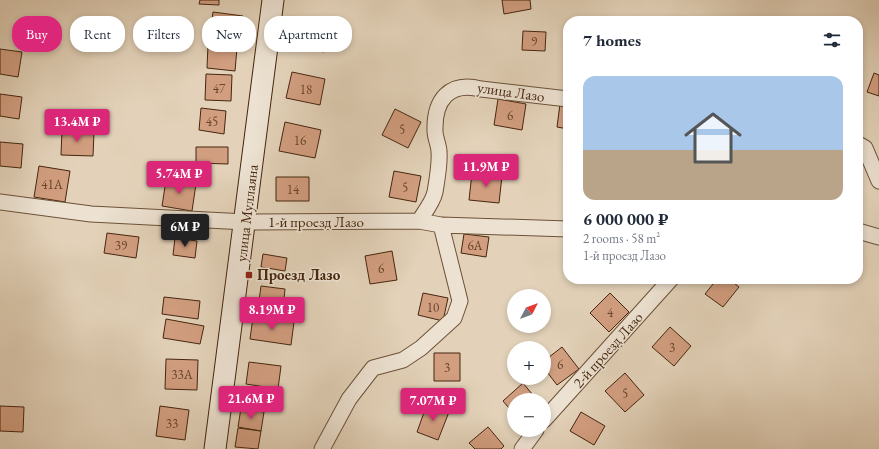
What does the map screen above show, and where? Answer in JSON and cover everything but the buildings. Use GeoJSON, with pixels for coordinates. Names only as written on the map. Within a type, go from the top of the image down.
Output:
{"type":"FeatureCollection","features":[{"type":"Feature","properties":{"kind":"main road","name":"улица Муллаяна"},"geometry":{"type":"LineString","coordinates":[[215,449],[246,222],[273,0]]}},
{"type":"Feature","properties":{"kind":"street","name":"улица Лазо"},"geometry":{"type":"LineString","coordinates":[[419,221],[434,194],[439,153],[435,132],[436,108],[444,97],[455,90],[468,86],[481,89],[563,98]]}},
{"type":"Feature","properties":{"kind":"street"},"geometry":{"type":"LineString","coordinates":[[863,147],[879,181]]}},
{"type":"Feature","properties":{"kind":"street","name":"1-й проезд Лазо"},"geometry":{"type":"LineString","coordinates":[[0,202],[91,214],[246,222],[419,221],[441,225],[563,229]]}},
{"type":"Feature","properties":{"kind":"street"},"geometry":{"type":"LineString","coordinates":[[322,449],[350,399],[373,368],[403,360],[422,348],[454,318],[460,301],[441,225]]}},
{"type":"Feature","properties":{"kind":"street"},"geometry":{"type":"LineString","coordinates":[[863,232],[879,236]]}},
{"type":"Feature","properties":{"kind":"street","name":"2-й проезд Лазо"},"geometry":{"type":"LineString","coordinates":[[551,412],[666,284]]}},
{"type":"Feature","properties":{"kind":"street"},"geometry":{"type":"LineString","coordinates":[[522,449],[531,437]]}},
{"type":"Feature","properties":{"kind":"place","name":"Проезд Лазо"},"geometry":{"type":"Point","coordinates":[249,275]}}]}
